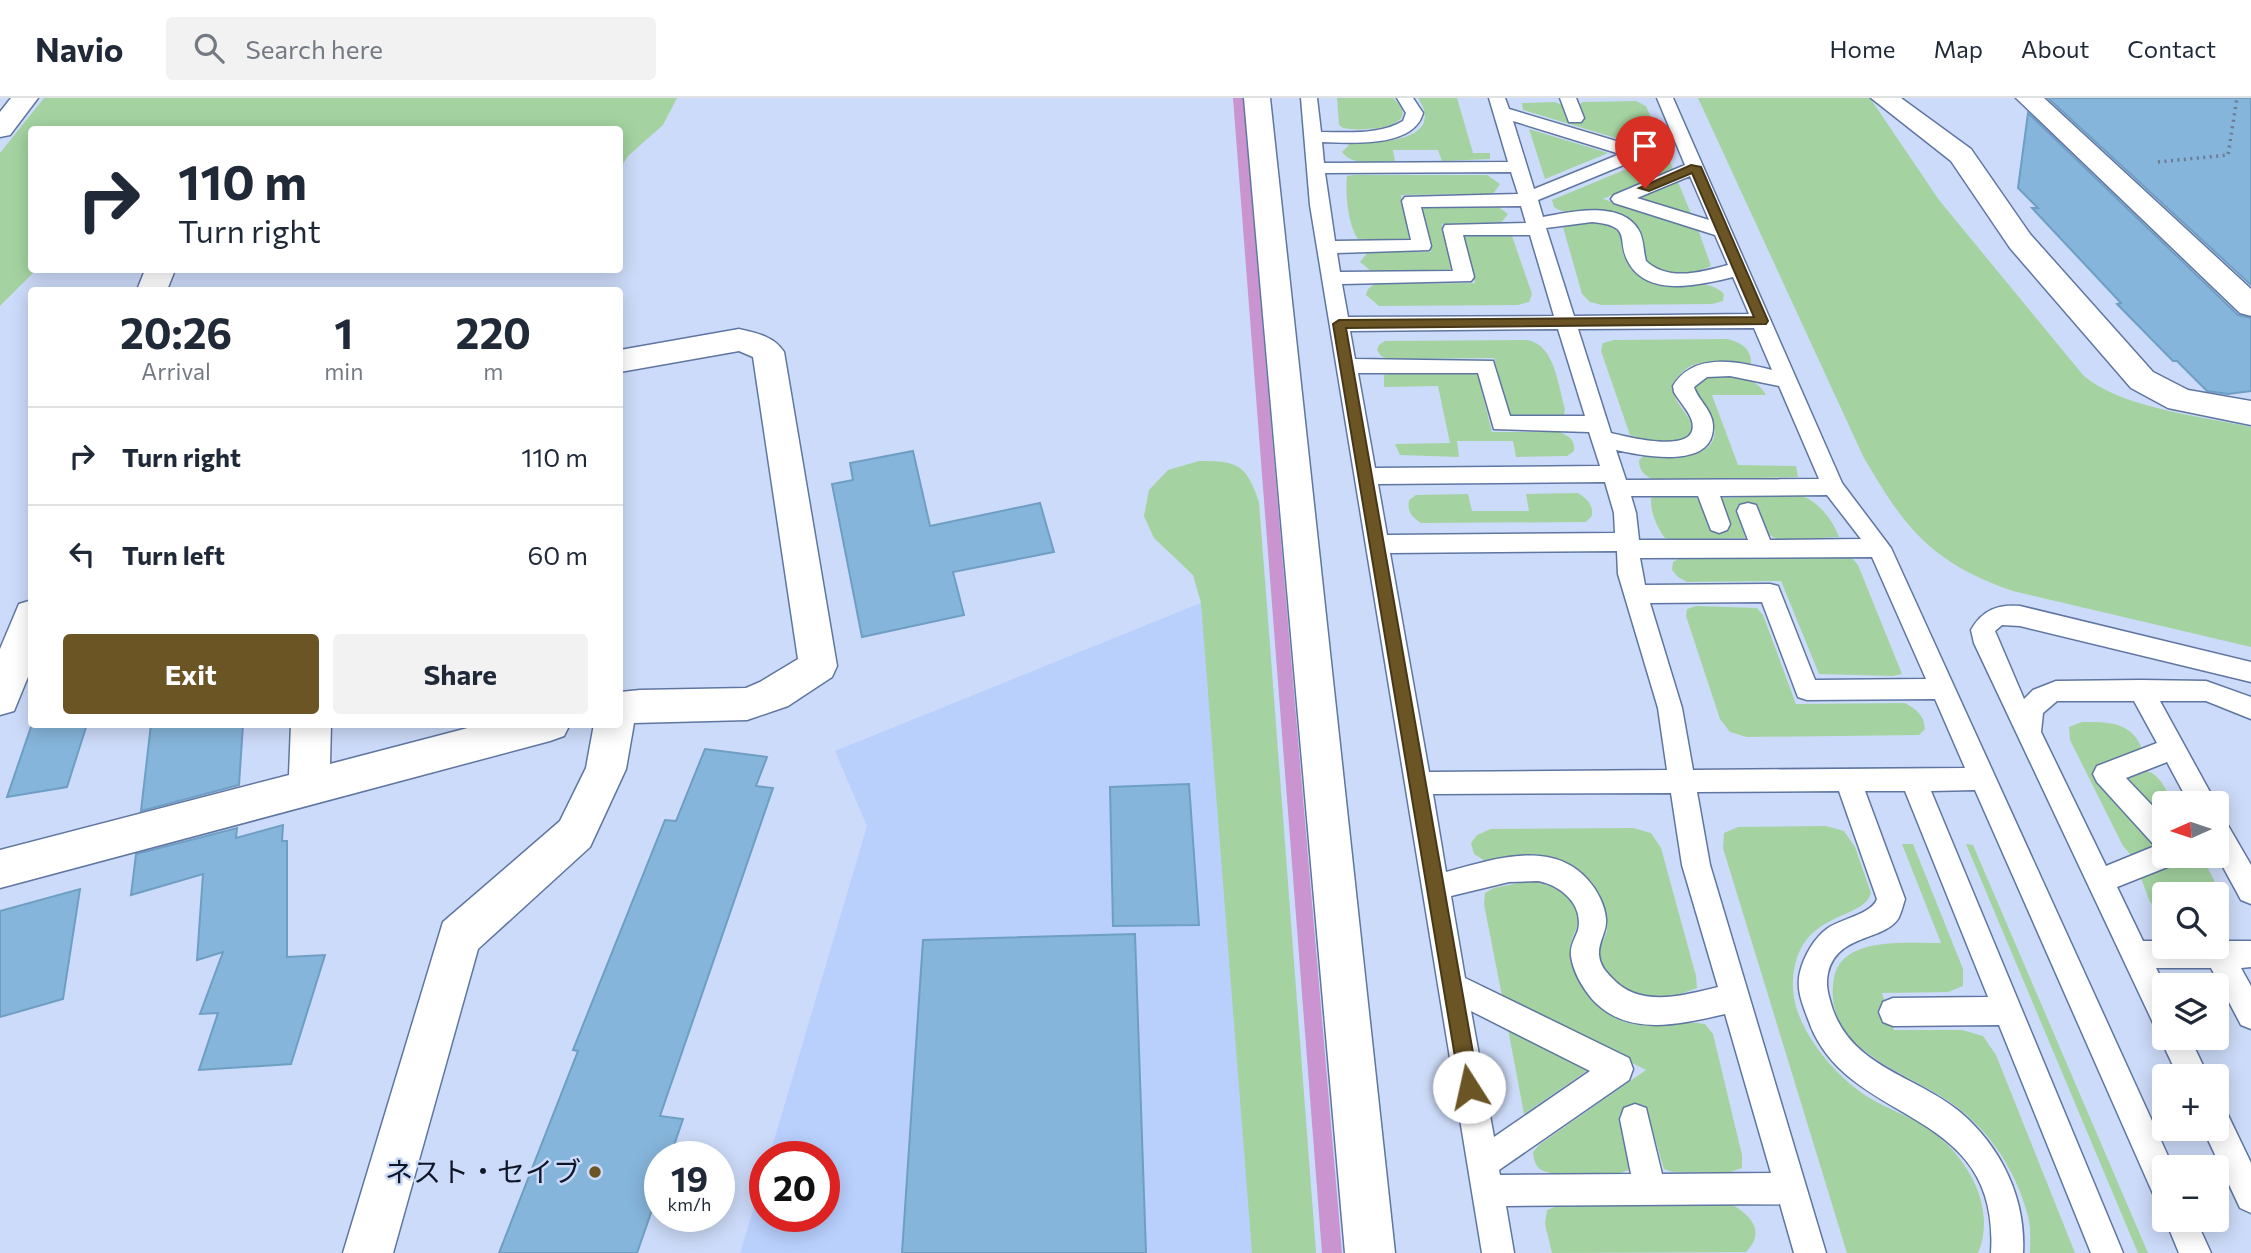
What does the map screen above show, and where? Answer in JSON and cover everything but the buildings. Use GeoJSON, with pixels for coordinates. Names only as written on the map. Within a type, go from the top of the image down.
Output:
{"type":"FeatureCollection","features":[{"type":"Feature","properties":{"kind":"street"},"geometry":{"type":"LineString","coordinates":[[0,129],[25,98]]}},
{"type":"Feature","properties":{"kind":"street"},"geometry":{"type":"LineString","coordinates":[[1257,98],[1370,1253]]}},
{"type":"Feature","properties":{"kind":"street"},"geometry":{"type":"LineString","coordinates":[[1884,98],[1961,155],[2020,241],[2142,380],[2180,400],[2251,413]]}},
{"type":"Feature","properties":{"kind":"street"},"geometry":{"type":"LineString","coordinates":[[2030,98],[2038,98]]}},
{"type":"Feature","properties":{"kind":"street"},"geometry":{"type":"LineString","coordinates":[[2030,98],[2251,306]]}},
{"type":"Feature","properties":{"kind":"street"},"geometry":{"type":"LineString","coordinates":[[623,360],[739,340],[756,344],[768,352],[818,666],[774,694],[747,704],[623,709]]}},
{"type":"Feature","properties":{"kind":"street"},"geometry":{"type":"LineString","coordinates":[[1,693],[28,625]]}},
{"type":"Feature","properties":{"kind":"street"},"geometry":{"type":"LineString","coordinates":[[309,787],[311,728]]}},
{"type":"Feature","properties":{"kind":"street"},"geometry":{"type":"LineString","coordinates":[[0,869],[535,728]]}},
{"type":"Feature","properties":{"kind":"street"},"geometry":{"type":"LineString","coordinates":[[368,1253],[459,937],[575,834],[606,769],[613,728]]}},
{"type":"Feature","properties":{"kind":"lane"},"geometry":{"type":"LineString","coordinates":[[1309,98],[1315,168],[1331,278],[1499,1253]]}},
{"type":"Feature","properties":{"kind":"lane"},"geometry":{"type":"LineString","coordinates":[[1312,137],[1377,136],[1398,132],[1408,126],[1413,118],[1414,109],[1405,98]]}},
{"type":"Feature","properties":{"kind":"lane"},"geometry":{"type":"LineString","coordinates":[[1568,98],[1575,118]]}},
{"type":"Feature","properties":{"kind":"lane"},"geometry":{"type":"LineString","coordinates":[[1665,98],[1833,487],[1881,548],[2152,1156]]}},
{"type":"Feature","properties":{"kind":"lane"},"geometry":{"type":"LineString","coordinates":[[1499,105],[1625,513],[1630,574],[1670,708],[1696,865],[1810,1253]]}},
{"type":"Feature","properties":{"kind":"lane"},"geometry":{"type":"LineString","coordinates":[[1326,247],[1422,246],[1411,201],[1528,199],[1637,153],[1499,105]]}},
{"type":"Feature","properties":{"kind":"lane"},"geometry":{"type":"LineString","coordinates":[[1315,168],[1517,167]]}},
{"type":"Feature","properties":{"kind":"lane"},"geometry":{"type":"LineString","coordinates":[[1695,167],[1620,199],[1723,231]]}},
{"type":"Feature","properties":{"kind":"lane"},"geometry":{"type":"LineString","coordinates":[[1331,278],[1464,277],[1452,229],[1536,227],[1591,215],[1622,224],[1632,234],[1633,255],[1639,265],[1651,274],[1685,280],[1739,270]]}},
{"type":"Feature","properties":{"kind":"lane"},"geometry":{"type":"LineString","coordinates":[[1339,324],[1762,321]]}},
{"type":"Feature","properties":{"kind":"lane"},"geometry":{"type":"LineString","coordinates":[[1346,366],[1486,366],[1501,424],[1599,431],[1674,450],[1690,446],[1701,437],[1703,424],[1697,411],[1685,399],[1683,386],[1690,375],[1703,370],[1721,369],[1787,380]]}},
{"type":"Feature","properties":{"kind":"lane"},"geometry":{"type":"LineString","coordinates":[[1366,476],[1614,481],[1706,488],[1833,487]]}},
{"type":"Feature","properties":{"kind":"lane"},"geometry":{"type":"LineString","coordinates":[[1706,488],[1718,524]]}},
{"type":"Feature","properties":{"kind":"lane"},"geometry":{"type":"LineString","coordinates":[[1748,511],[1762,548]]}},
{"type":"Feature","properties":{"kind":"lane"},"geometry":{"type":"LineString","coordinates":[[1377,544],[1881,548]]}},
{"type":"Feature","properties":{"kind":"lane"},"geometry":{"type":"LineString","coordinates":[[1636,594],[1770,593],[1807,690],[1944,689]]}},
{"type":"Feature","properties":{"kind":"lane"},"geometry":{"type":"LineString","coordinates":[[2152,990],[1986,643],[1983,630],[1989,619],[2002,614],[2020,616],[2251,672]]}},
{"type":"Feature","properties":{"kind":"lane"},"geometry":{"type":"LineString","coordinates":[[2220,664],[2225,695]]}},
{"type":"Feature","properties":{"kind":"lane"},"geometry":{"type":"LineString","coordinates":[[2141,690],[2196,791]]}},
{"type":"Feature","properties":{"kind":"lane"},"geometry":{"type":"LineString","coordinates":[[2035,747],[2028,732],[2027,717],[2032,705],[2041,696],[2056,691],[2206,691],[2225,695],[2251,708]]}},
{"type":"Feature","properties":{"kind":"lane"},"geometry":{"type":"LineString","coordinates":[[2152,824],[2106,774],[2173,748]]}},
{"type":"Feature","properties":{"kind":"lane"},"geometry":{"type":"LineString","coordinates":[[1913,779],[2107,1253]]}},
{"type":"Feature","properties":{"kind":"lane"},"geometry":{"type":"LineString","coordinates":[[1418,783],[1983,779]]}},
{"type":"Feature","properties":{"kind":"lane"},"geometry":{"type":"LineString","coordinates":[[1848,780],[1891,899],[1887,912],[1836,938],[1818,959],[1812,988],[1820,1022],[1842,1054],[1874,1081],[1934,1112],[1968,1140],[1992,1175],[2007,1214],[2007,1253]]}},
{"type":"Feature","properties":{"kind":"lane"},"geometry":{"type":"LineString","coordinates":[[2230,853],[2251,891]]}},
{"type":"Feature","properties":{"kind":"lane"},"geometry":{"type":"LineString","coordinates":[[2100,881],[2152,860]]}},
{"type":"Feature","properties":{"kind":"lane"},"geometry":{"type":"LineString","coordinates":[[1436,887],[1526,868],[1553,871],[1575,884],[1589,905],[1592,927],[1584,947],[1589,971],[1603,993],[1627,1008],[1655,1013],[1736,997]]}},
{"type":"Feature","properties":{"kind":"lane"},"geometry":{"type":"LineString","coordinates":[[2229,954],[2251,954]]}},
{"type":"Feature","properties":{"kind":"lane"},"geometry":{"type":"LineString","coordinates":[[2135,955],[2152,955]]}},
{"type":"Feature","properties":{"kind":"lane"},"geometry":{"type":"LineString","coordinates":[[2222,959],[2251,1015]]}},
{"type":"Feature","properties":{"kind":"lane"},"geometry":{"type":"LineString","coordinates":[[1452,986],[1618,1069],[1485,1177]]}},
{"type":"Feature","properties":{"kind":"lane"},"geometry":{"type":"LineString","coordinates":[[1893,1012],[2008,1011]]}},
{"type":"Feature","properties":{"kind":"lane"},"geometry":{"type":"LineString","coordinates":[[1635,1119],[1650,1189]]}},
{"type":"Feature","properties":{"kind":"lane"},"geometry":{"type":"LineString","coordinates":[[2224,1141],[2251,1197]]}},
{"type":"Feature","properties":{"kind":"lane"},"geometry":{"type":"LineString","coordinates":[[1485,1177],[1650,1189],[1791,1188]]}},
{"type":"Feature","properties":{"kind":"lane"},"geometry":{"type":"LineString","coordinates":[[2185,1232],[2195,1253]]}},
{"type":"Feature","properties":{"kind":"path"},"geometry":{"type":"LineString","coordinates":[[2105,169],[2228,155],[2237,98]]}},
{"type":"Feature","properties":{"kind":"shaded area"},"geometry":{"type":"Polygon","coordinates":[[[1265,577],[1316,1253],[740,1253],[749,1223],[749,1232],[840,1232],[840,1141],[774,1141],[867,826],[835,751],[1265,577]]]}},
{"type":"Feature","properties":{"kind":"green space"},"geometry":{"type":"Polygon","coordinates":[[[44,98],[677,98],[663,125],[628,156],[623,164],[623,126],[28,126],[28,273],[33,273],[0,306],[0,153],[44,98]]]}},
{"type":"Feature","properties":{"kind":"green space"},"geometry":{"type":"Polygon","coordinates":[[[1337,98],[1393,98],[1401,108],[1402,116],[1397,122],[1387,126],[1343,128],[1339,125],[1337,98]]]}},
{"type":"Feature","properties":{"kind":"green space"},"geometry":{"type":"Polygon","coordinates":[[[1418,98],[1457,98],[1473,153],[1490,153],[1490,159],[1442,161],[1438,150],[1393,150],[1395,161],[1366,162],[1352,160],[1342,152],[1351,143],[1391,140],[1416,132],[1423,124],[1424,113],[1418,98]]]}},
{"type":"Feature","properties":{"kind":"green space"},"geometry":{"type":"Polygon","coordinates":[[[1698,98],[1870,98],[1939,200],[2083,375],[2118,396],[2139,403],[2251,427],[2251,647],[2013,591],[1961,568],[1923,540],[1893,504],[1863,456],[1698,98]]]}},
{"type":"Feature","properties":{"kind":"green space"},"geometry":{"type":"Polygon","coordinates":[[[1636,101],[1646,106],[1673,169],[1603,199],[1698,229],[1711,266],[1673,274],[1654,270],[1643,256],[1641,233],[1625,220],[1599,211],[1568,212],[1554,207],[1552,200],[1665,153],[1523,110],[1522,103],[1555,102],[1562,105],[1568,120],[1583,119],[1579,105],[1583,102],[1636,101]]]}},
{"type":"Feature","properties":{"kind":"green space"},"geometry":{"type":"Polygon","coordinates":[[[1529,129],[1608,153],[1545,179],[1529,129]]]}},
{"type":"Feature","properties":{"kind":"green space"},"geometry":{"type":"Polygon","coordinates":[[[1487,175],[1500,184],[1493,194],[1401,195],[1409,239],[1358,239],[1352,226],[1347,200],[1347,176],[1487,175]]]}},
{"type":"Feature","properties":{"kind":"green space"},"geometry":{"type":"Polygon","coordinates":[[[1678,182],[1692,216],[1637,199],[1678,182]]]}},
{"type":"Feature","properties":{"kind":"green space"},"geometry":{"type":"Polygon","coordinates":[[[1497,206],[1508,214],[1501,223],[1442,224],[1452,265],[1450,270],[1371,271],[1360,262],[1368,252],[1431,252],[1422,212],[1424,207],[1497,206]]]}},
{"type":"Feature","properties":{"kind":"green space"},"geometry":{"type":"Polygon","coordinates":[[[1593,221],[1607,224],[1617,230],[1623,240],[1623,254],[1635,270],[1648,280],[1662,284],[1701,284],[1713,287],[1724,294],[1723,301],[1712,304],[1602,305],[1590,302],[1582,294],[1563,227],[1593,221]]]}},
{"type":"Feature","properties":{"kind":"green space"},"geometry":{"type":"Polygon","coordinates":[[[1465,236],[1512,236],[1532,294],[1529,302],[1518,305],[1379,306],[1366,295],[1374,284],[1475,283],[1464,241],[1465,236]]]}},
{"type":"Feature","properties":{"kind":"green space"},"geometry":{"type":"Polygon","coordinates":[[[1727,339],[1745,347],[1750,355],[1751,365],[1698,363],[1681,373],[1673,384],[1676,400],[1692,423],[1691,433],[1670,442],[1646,440],[1630,435],[1601,351],[1603,343],[1614,340],[1727,339]]]}},
{"type":"Feature","properties":{"kind":"green space"},"geometry":{"type":"Polygon","coordinates":[[[1528,340],[1537,344],[1550,358],[1565,409],[1564,415],[1511,415],[1507,409],[1494,358],[1389,359],[1381,356],[1377,350],[1385,341],[1528,340]]]}},
{"type":"Feature","properties":{"kind":"green space"},"geometry":{"type":"Polygon","coordinates":[[[1476,374],[1492,432],[1560,432],[1571,439],[1574,451],[1567,456],[1516,457],[1513,441],[1457,441],[1459,457],[1400,455],[1395,444],[1450,443],[1438,386],[1384,387],[1384,375],[1476,374]]]}},
{"type":"Feature","properties":{"kind":"green space"},"geometry":{"type":"Polygon","coordinates":[[[1708,376],[1749,380],[1766,395],[1712,395],[1738,465],[1796,466],[1798,477],[1654,480],[1643,472],[1639,460],[1645,455],[1679,456],[1702,451],[1710,445],[1714,436],[1713,423],[1694,389],[1699,381],[1708,376]]]}},
{"type":"Feature","properties":{"kind":"green space"},"geometry":{"type":"Polygon","coordinates":[[[1199,461],[1223,462],[1239,467],[1250,480],[1259,502],[1316,1253],[1252,1253],[1201,603],[1193,575],[1154,538],[1144,516],[1149,490],[1168,470],[1199,461]]]}},
{"type":"Feature","properties":{"kind":"green space"},"geometry":{"type":"Polygon","coordinates":[[[1578,493],[1592,508],[1592,516],[1586,522],[1421,523],[1409,508],[1409,500],[1416,495],[1468,494],[1472,511],[1529,511],[1526,494],[1578,493]]]}},
{"type":"Feature","properties":{"kind":"green space"},"geometry":{"type":"Polygon","coordinates":[[[1682,494],[1694,497],[1702,505],[1709,527],[1731,526],[1722,498],[1798,495],[1811,500],[1823,511],[1839,537],[1778,540],[1768,534],[1758,508],[1737,508],[1745,538],[1674,540],[1665,538],[1662,534],[1651,503],[1651,498],[1662,496],[1682,494]]]}},
{"type":"Feature","properties":{"kind":"green space"},"geometry":{"type":"Polygon","coordinates":[[[1843,556],[1853,559],[1858,565],[1902,674],[1819,674],[1781,581],[1687,582],[1672,570],[1673,562],[1680,558],[1843,556]]]}},
{"type":"Feature","properties":{"kind":"green space"},"geometry":{"type":"Polygon","coordinates":[[[1696,606],[1757,608],[1763,615],[1796,704],[1905,703],[1919,713],[1925,729],[1919,735],[1747,737],[1730,732],[1720,719],[1686,616],[1687,609],[1696,606]]]}},
{"type":"Feature","properties":{"kind":"green space"},"geometry":{"type":"Polygon","coordinates":[[[2082,722],[2108,723],[2124,727],[2136,738],[2141,746],[2138,753],[2093,770],[2152,835],[2152,850],[2140,855],[2130,854],[2123,846],[2070,740],[2069,727],[2082,722]]]}},
{"type":"Feature","properties":{"kind":"green space"},"geometry":{"type":"Polygon","coordinates":[[[2142,770],[2158,778],[2166,791],[2152,791],[2152,814],[2125,786],[2126,776],[2142,770]]]}},
{"type":"Feature","properties":{"kind":"green space"},"geometry":{"type":"Polygon","coordinates":[[[1826,826],[1844,831],[1855,847],[1871,893],[1866,902],[1817,929],[1806,941],[1797,958],[1793,981],[1799,1014],[1817,1047],[1855,1088],[1925,1127],[1940,1138],[1965,1165],[1981,1199],[1984,1217],[1978,1253],[1847,1253],[1723,848],[1724,833],[1738,827],[1826,826]]]}},
{"type":"Feature","properties":{"kind":"green space"},"geometry":{"type":"Polygon","coordinates":[[[1633,828],[1651,833],[1661,848],[1696,976],[1697,988],[1675,996],[1651,998],[1629,995],[1602,968],[1599,951],[1607,931],[1603,902],[1584,876],[1556,859],[1485,861],[1474,854],[1471,843],[1477,835],[1491,829],[1633,828]]]}},
{"type":"Feature","properties":{"kind":"green space"},"geometry":{"type":"Polygon","coordinates":[[[1902,844],[1913,844],[1963,969],[1963,986],[1948,992],[1882,993],[1894,1030],[1962,1030],[1983,1036],[1996,1055],[2075,1253],[2030,1253],[2029,1220],[2025,1204],[2010,1169],[1988,1137],[1950,1102],[1866,1052],[1850,1037],[1839,1021],[1833,1001],[1834,978],[1840,964],[1850,955],[1863,948],[1879,945],[1941,943],[1902,844]]]}},
{"type":"Feature","properties":{"kind":"green space"},"geometry":{"type":"Polygon","coordinates":[[[1966,844],[1973,845],[2148,1253],[2138,1253],[1966,844]]]}},
{"type":"Feature","properties":{"kind":"green space"},"geometry":{"type":"Polygon","coordinates":[[[2159,868],[2208,868],[2215,882],[2152,882],[2152,904],[2141,878],[2159,868]]]}},
{"type":"Feature","properties":{"kind":"green space"},"geometry":{"type":"Polygon","coordinates":[[[1529,881],[1555,888],[1574,903],[1578,921],[1571,944],[1572,959],[1580,981],[1604,1010],[1625,1022],[1635,1024],[1705,1024],[1713,1034],[1742,1155],[1742,1168],[1730,1172],[1672,1172],[1664,1169],[1648,1115],[1619,1115],[1629,1162],[1628,1170],[1621,1173],[1551,1173],[1538,1167],[1533,1152],[1539,1145],[1646,1070],[1502,996],[1484,904],[1485,893],[1494,888],[1529,881]]]}},
{"type":"Feature","properties":{"kind":"green space"},"geometry":{"type":"Polygon","coordinates":[[[1508,1029],[1588,1070],[1524,1114],[1508,1029]]]}},
{"type":"Feature","properties":{"kind":"green space"},"geometry":{"type":"Polygon","coordinates":[[[1733,1205],[1751,1220],[1756,1232],[1752,1245],[1746,1252],[1552,1253],[1545,1224],[1547,1210],[1558,1206],[1733,1205]]]}},
{"type":"Feature","properties":{"kind":"waterway"},"geometry":{"type":"LineString","coordinates":[[1238,98],[1332,1253]]}},
{"type":"Feature","properties":{"kind":"place","name":"ネスト・セイブ"},"geometry":{"type":"Point","coordinates":[595,1172]}},
{"type":"Feature","properties":{"kind":"route"},"geometry":{"type":"LineString","coordinates":[[1469,1087],[1339,324],[1762,321],[1695,167],[1645,188]]}}]}
